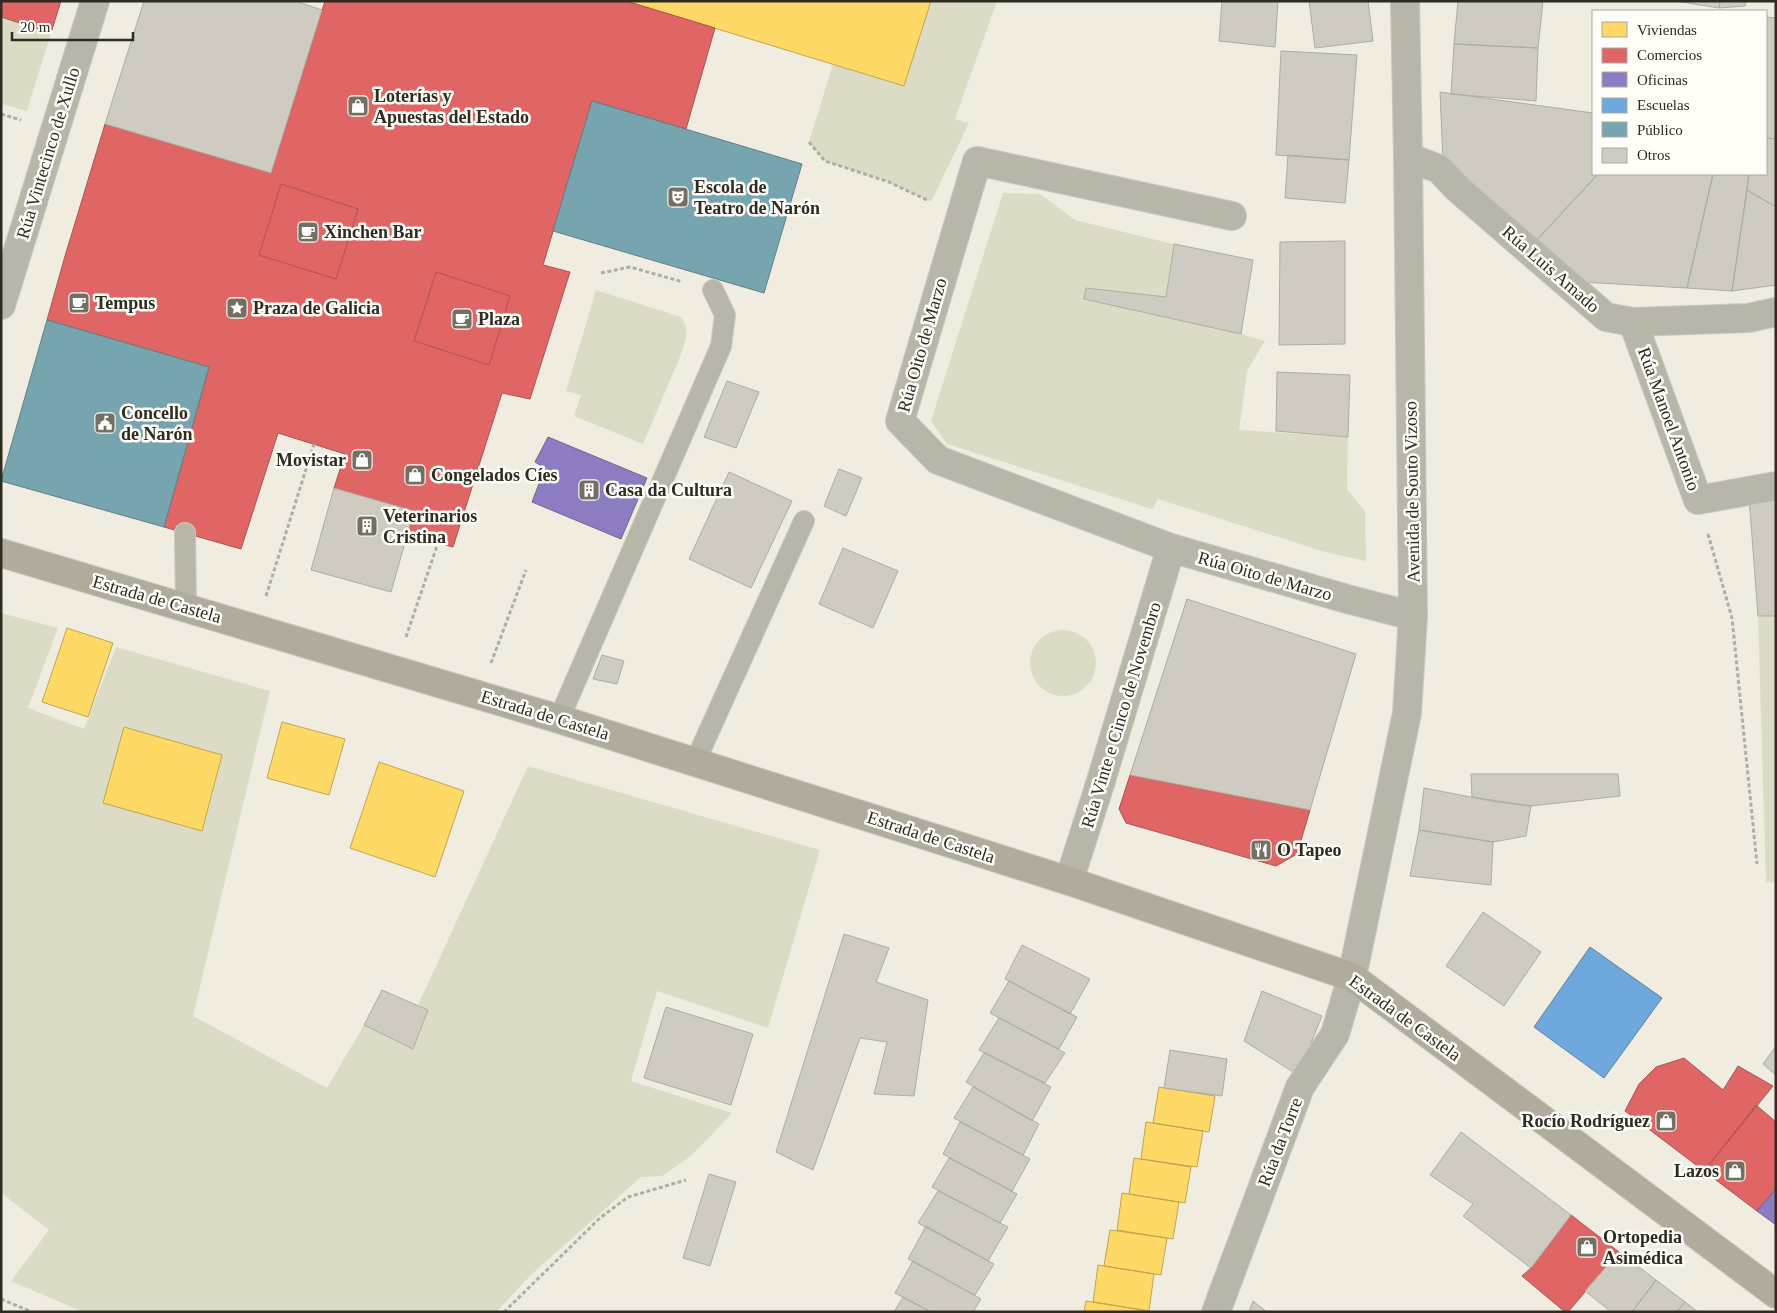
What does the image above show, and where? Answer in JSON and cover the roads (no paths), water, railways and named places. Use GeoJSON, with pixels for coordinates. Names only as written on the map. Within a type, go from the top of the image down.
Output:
{"type":"FeatureCollection","features":[{"type":"Feature","properties":{"kind":"main road","name":"Estrada de Castela"},"geometry":{"type":"LineString","coordinates":[[1,553],[559,719],[1069,881],[1352,977],[1776,1294]]}},
{"type":"Feature","properties":{"kind":"street","name":"Rúa Vintecinco de Xullo"},"geometry":{"type":"LineString","coordinates":[[1,305],[95,1]]}},
{"type":"Feature","properties":{"kind":"street","name":"Avenida de Souto Vizoso"},"geometry":{"type":"LineString","coordinates":[[1352,977],[1407,713],[1413,616],[1408,157],[1404,1]]}},
{"type":"Feature","properties":{"kind":"street","name":"Rúa Luis Amado"},"geometry":{"type":"LineString","coordinates":[[1408,157],[1439,169],[1458,188],[1606,317],[1633,322],[1748,318],[1776,312]]}},
{"type":"Feature","properties":{"kind":"street","name":"Rúa Oito de Marzo"},"geometry":{"type":"LineString","coordinates":[[1232,216],[976,161],[900,421],[938,460],[1171,548],[1413,616]]}},
{"type":"Feature","properties":{"kind":"street","name":"Rúa Manoel Antonio"},"geometry":{"type":"LineString","coordinates":[[1633,322],[1698,500],[1776,486]]}},
{"type":"Feature","properties":{"kind":"street","name":"Rúa Vinte e Cinco de Novembro"},"geometry":{"type":"LineString","coordinates":[[1069,881],[1171,548]]}},
{"type":"Feature","properties":{"kind":"street","name":"Rúa da Torre"},"geometry":{"type":"LineString","coordinates":[[1216,1312],[1300,1087],[1334,1034],[1352,977]]}},
{"type":"Feature","properties":{"kind":"lane"},"geometry":{"type":"LineString","coordinates":[[559,719],[721,346],[725,315],[713,290]]}},
{"type":"Feature","properties":{"kind":"lane"},"geometry":{"type":"LineString","coordinates":[[695,762],[804,521]]}},
{"type":"Feature","properties":{"kind":"lane"},"geometry":{"type":"LineString","coordinates":[[185,533],[186,607]]}},
{"type":"Feature","properties":{"kind":"place","name":"Loterías y Apuestas del Estado"},"geometry":{"type":"Point","coordinates":[358,106]}},
{"type":"Feature","properties":{"kind":"place","name":"Escola de Teatro de Narón"},"geometry":{"type":"Point","coordinates":[678,197]}},
{"type":"Feature","properties":{"kind":"place","name":"Xinchen Bar"},"geometry":{"type":"Point","coordinates":[308,232]}},
{"type":"Feature","properties":{"kind":"place","name":"Tempus"},"geometry":{"type":"Point","coordinates":[79,303]}},
{"type":"Feature","properties":{"kind":"place","name":"Praza de Galicia"},"geometry":{"type":"Point","coordinates":[237,308]}},
{"type":"Feature","properties":{"kind":"place","name":"Plaza"},"geometry":{"type":"Point","coordinates":[462,319]}},
{"type":"Feature","properties":{"kind":"place","name":"Concello de Narón"},"geometry":{"type":"Point","coordinates":[105,423]}},
{"type":"Feature","properties":{"kind":"place","name":"Movistar"},"geometry":{"type":"Point","coordinates":[362,460]}},
{"type":"Feature","properties":{"kind":"place","name":"Congelados Cíes"},"geometry":{"type":"Point","coordinates":[415,475]}},
{"type":"Feature","properties":{"kind":"place","name":"Casa da Cultura"},"geometry":{"type":"Point","coordinates":[589,490]}},
{"type":"Feature","properties":{"kind":"place","name":"Veterinarios Cristina"},"geometry":{"type":"Point","coordinates":[367,526]}},
{"type":"Feature","properties":{"kind":"place","name":"O Tapeo"},"geometry":{"type":"Point","coordinates":[1261,850]}},
{"type":"Feature","properties":{"kind":"place","name":"Rocío Rodríguez"},"geometry":{"type":"Point","coordinates":[1666,1121]}},
{"type":"Feature","properties":{"kind":"place","name":"Lazos"},"geometry":{"type":"Point","coordinates":[1735,1171]}},
{"type":"Feature","properties":{"kind":"place","name":"Ortopedia Asimédica"},"geometry":{"type":"Point","coordinates":[1587,1247]}}]}
